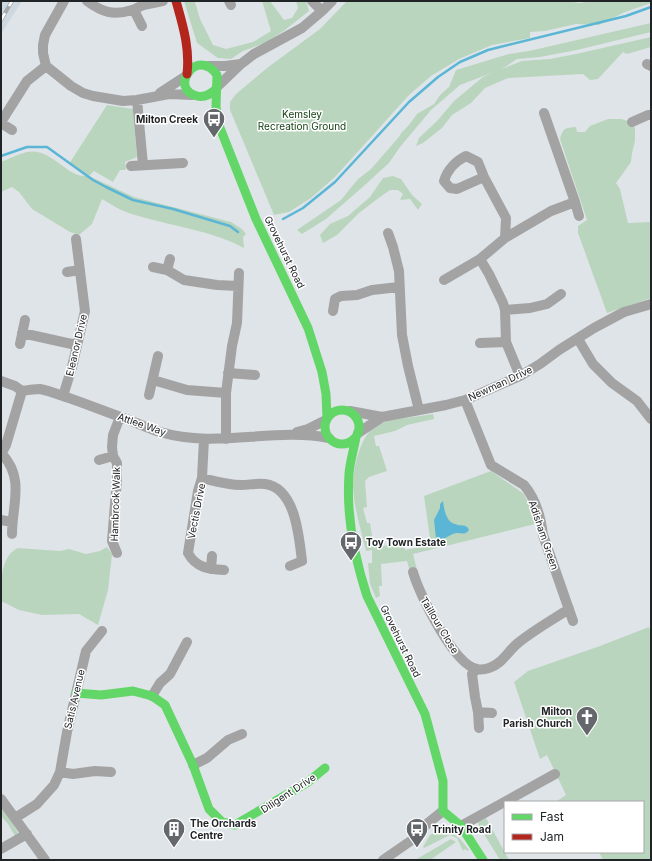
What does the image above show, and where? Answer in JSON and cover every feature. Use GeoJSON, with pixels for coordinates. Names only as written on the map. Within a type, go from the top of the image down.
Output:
{"type":"FeatureCollection","features":[{"type":"Feature","properties":{"kind":"street"},"geometry":{"type":"LineString","coordinates":[[64,1],[45,35],[43,53],[46,66],[71,86],[83,93],[106,99],[123,101],[169,94],[205,98],[241,64],[254,54],[302,28],[332,1]]}},
{"type":"Feature","properties":{"kind":"street"},"geometry":{"type":"LineString","coordinates":[[87,1],[107,12],[115,13],[134,10],[143,5],[163,1]]}},
{"type":"Feature","properties":{"kind":"street"},"geometry":{"type":"LineString","coordinates":[[176,1],[188,41],[189,62],[186,85],[194,96]]}},
{"type":"Feature","properties":{"kind":"street"},"geometry":{"type":"LineString","coordinates":[[312,1],[322,11]]}},
{"type":"Feature","properties":{"kind":"street"},"geometry":{"type":"LineString","coordinates":[[134,10],[142,26]]}},
{"type":"Feature","properties":{"kind":"street"},"geometry":{"type":"LineString","coordinates":[[188,41],[206,66],[212,68],[217,75],[217,88]]}},
{"type":"Feature","properties":{"kind":"street"},"geometry":{"type":"LineString","coordinates":[[153,97],[187,75],[196,66],[225,66],[241,64]]}},
{"type":"Feature","properties":{"kind":"street"},"geometry":{"type":"LineString","coordinates":[[12,130],[1,123],[27,81],[46,66]]}},
{"type":"Feature","properties":{"kind":"street","name":"Grovehurst Road"},"geometry":{"type":"LineString","coordinates":[[217,88],[216,109],[218,124],[243,188],[268,245],[309,327],[327,392],[327,419]]}},
{"type":"Feature","properties":{"kind":"street","name":"Grovehurst Road"},"geometry":{"type":"LineString","coordinates":[[194,96],[218,124]]}},
{"type":"Feature","properties":{"kind":"street"},"geometry":{"type":"LineString","coordinates":[[137,100],[144,165]]}},
{"type":"Feature","properties":{"kind":"street"},"geometry":{"type":"LineString","coordinates":[[544,113],[579,216]]}},
{"type":"Feature","properties":{"kind":"street"},"geometry":{"type":"LineString","coordinates":[[632,122],[651,115]]}},
{"type":"Feature","properties":{"kind":"street"},"geometry":{"type":"LineString","coordinates":[[131,166],[184,163]]}},
{"type":"Feature","properties":{"kind":"street"},"geometry":{"type":"LineString","coordinates":[[484,177],[506,218],[504,238]]}},
{"type":"Feature","properties":{"kind":"street"},"geometry":{"type":"LineString","coordinates":[[444,280],[480,259],[504,238],[551,211],[575,202]]}},
{"type":"Feature","properties":{"kind":"street"},"geometry":{"type":"LineString","coordinates":[[388,233],[399,271],[402,335],[419,410]]}},
{"type":"Feature","properties":{"kind":"street","name":"Eleanor Drive"},"geometry":{"type":"LineString","coordinates":[[63,396],[72,367],[85,311],[76,240]]}},
{"type":"Feature","properties":{"kind":"street"},"geometry":{"type":"LineString","coordinates":[[167,270],[170,259]]}},
{"type":"Feature","properties":{"kind":"street"},"geometry":{"type":"LineString","coordinates":[[480,259],[498,292],[505,310],[506,342],[520,376]]}},
{"type":"Feature","properties":{"kind":"street"},"geometry":{"type":"LineString","coordinates":[[153,267],[167,270],[184,280],[217,285],[238,286]]}},
{"type":"Feature","properties":{"kind":"street"},"geometry":{"type":"LineString","coordinates":[[67,272],[80,270]]}},
{"type":"Feature","properties":{"kind":"street"},"geometry":{"type":"LineString","coordinates":[[226,439],[226,393],[236,323],[239,273]]}},
{"type":"Feature","properties":{"kind":"street"},"geometry":{"type":"LineString","coordinates":[[333,311],[335,299],[341,296],[357,295],[372,290],[399,287]]}},
{"type":"Feature","properties":{"kind":"street"},"geometry":{"type":"LineString","coordinates":[[505,310],[530,308],[547,304],[561,294]]}},
{"type":"Feature","properties":{"kind":"street","name":"Newman Drive"},"geometry":{"type":"LineString","coordinates":[[348,410],[382,417],[465,400],[520,376],[594,328],[624,312],[651,304]]}},
{"type":"Feature","properties":{"kind":"street"},"geometry":{"type":"LineString","coordinates":[[20,344],[25,320]]}},
{"type":"Feature","properties":{"kind":"street"},"geometry":{"type":"LineString","coordinates":[[22,333],[76,345]]}},
{"type":"Feature","properties":{"kind":"street"},"geometry":{"type":"LineString","coordinates":[[578,339],[593,364],[612,383],[637,401],[651,419]]}},
{"type":"Feature","properties":{"kind":"street"},"geometry":{"type":"LineString","coordinates":[[480,343],[506,342]]}},
{"type":"Feature","properties":{"kind":"street"},"geometry":{"type":"LineString","coordinates":[[148,394],[153,380],[158,356]]}},
{"type":"Feature","properties":{"kind":"street"},"geometry":{"type":"LineString","coordinates":[[228,373],[255,374]]}},
{"type":"Feature","properties":{"kind":"street"},"geometry":{"type":"LineString","coordinates":[[153,380],[187,390],[226,393]]}},
{"type":"Feature","properties":{"kind":"street","name":"Attlee Way"},"geometry":{"type":"LineString","coordinates":[[1,381],[15,386],[22,391],[31,389],[41,390],[63,396],[161,432],[204,440],[290,434],[318,436],[332,440]]}},
{"type":"Feature","properties":{"kind":"street"},"geometry":{"type":"LineString","coordinates":[[12,534],[16,484],[11,466],[1,454],[6,446],[22,391]]}},
{"type":"Feature","properties":{"kind":"street","name":"Grovehurst Road"},"geometry":{"type":"LineString","coordinates":[[327,392],[348,410]]}},
{"type":"Feature","properties":{"kind":"street","name":"Adisham Green"},"geometry":{"type":"LineString","coordinates":[[465,400],[491,465],[524,485],[534,502],[541,521],[543,535],[572,621]]}},
{"type":"Feature","properties":{"kind":"street"},"geometry":{"type":"LineString","coordinates":[[348,410],[359,422],[357,435],[350,442],[346,443],[332,440],[325,430],[327,419],[334,411],[348,410]]}},
{"type":"Feature","properties":{"kind":"street","name":"Hambrook Walk"},"geometry":{"type":"LineString","coordinates":[[116,553],[112,541],[117,463],[113,456],[112,447],[113,435],[120,417]]}},
{"type":"Feature","properties":{"kind":"street","name":"Newman Drive"},"geometry":{"type":"LineString","coordinates":[[357,435],[382,417]]}},
{"type":"Feature","properties":{"kind":"street","name":"Attlee Way"},"geometry":{"type":"LineString","coordinates":[[290,434],[308,429],[327,419]]}},
{"type":"Feature","properties":{"kind":"street","name":"Grovehurst Road"},"geometry":{"type":"LineString","coordinates":[[357,435],[349,478],[349,507],[355,556],[367,596],[425,714],[443,781],[443,812]]}},
{"type":"Feature","properties":{"kind":"street","name":"Vectis Drive"},"geometry":{"type":"LineString","coordinates":[[204,440],[202,478],[198,491],[188,553],[195,563],[202,567],[224,570]]}},
{"type":"Feature","properties":{"kind":"street","name":"Grovehurst Road"},"geometry":{"type":"LineString","coordinates":[[332,440],[344,459],[349,478]]}},
{"type":"Feature","properties":{"kind":"street","name":"Hambrook Walk"},"geometry":{"type":"LineString","coordinates":[[99,460],[113,456]]}},
{"type":"Feature","properties":{"kind":"street"},"geometry":{"type":"LineString","coordinates":[[202,478],[224,484],[266,484],[275,486],[282,492],[290,504],[298,526],[306,561],[290,566]]}},
{"type":"Feature","properties":{"kind":"street"},"geometry":{"type":"LineString","coordinates":[[1,520],[12,522]]}},
{"type":"Feature","properties":{"kind":"street"},"geometry":{"type":"LineString","coordinates":[[211,569],[212,556]]}},
{"type":"Feature","properties":{"kind":"street","name":"Taillour Close"},"geometry":{"type":"LineString","coordinates":[[413,572],[416,584],[424,601],[450,646],[466,663],[477,669]]}},
{"type":"Feature","properties":{"kind":"street"},"geometry":{"type":"LineString","coordinates":[[479,728],[472,674],[477,669],[489,668],[499,663],[518,643],[569,609]]}},
{"type":"Feature","properties":{"kind":"street","name":"Satis Avenue"},"geometry":{"type":"LineString","coordinates":[[15,818],[45,796],[54,785],[60,772],[67,732],[86,651],[102,631]]}},
{"type":"Feature","properties":{"kind":"street"},"geometry":{"type":"LineString","coordinates":[[152,696],[160,683],[170,674],[187,642]]}},
{"type":"Feature","properties":{"kind":"street","name":"Diligent Drive"},"geometry":{"type":"LineString","coordinates":[[76,693],[101,695],[133,691],[152,696],[165,705],[193,765],[209,809],[222,822],[235,826],[308,782],[326,768]]}},
{"type":"Feature","properties":{"kind":"street"},"geometry":{"type":"LineString","coordinates":[[478,712],[492,713]]}},
{"type":"Feature","properties":{"kind":"street"},"geometry":{"type":"LineString","coordinates":[[193,765],[207,758],[228,740],[242,734]]}},
{"type":"Feature","properties":{"kind":"street"},"geometry":{"type":"LineString","coordinates":[[60,772],[73,774],[95,771],[111,772]]}},
{"type":"Feature","properties":{"kind":"street"},"geometry":{"type":"LineString","coordinates":[[506,801],[555,774]]}},
{"type":"Feature","properties":{"kind":"street"},"geometry":{"type":"LineString","coordinates":[[1,798],[45,860]]}},
{"type":"Feature","properties":{"kind":"street"},"geometry":{"type":"LineString","coordinates":[[461,826],[504,802]]}},
{"type":"Feature","properties":{"kind":"street"},"geometry":{"type":"LineString","coordinates":[[383,860],[412,840],[428,823],[443,812],[461,826],[483,860]]}},
{"type":"Feature","properties":{"kind":"street"},"geometry":{"type":"LineString","coordinates":[[1,849],[27,834]]}},
{"type":"Feature","properties":{"kind":"shaded area"},"geometry":{"type":"Polygon","coordinates":[[[1,1],[22,1],[1,34],[1,1]]]}},
{"type":"Feature","properties":{"kind":"green space"},"geometry":{"type":"Polygon","coordinates":[[[184,1],[195,2],[200,19],[213,45],[226,49],[253,42],[271,31],[262,1],[270,1],[284,20],[292,18],[298,8],[296,1],[306,1],[309,11],[267,42],[243,51],[231,59],[218,58],[197,43],[184,1]]]}},
{"type":"Feature","properties":{"kind":"green space","name":"Kemsley Recreation Ground"},"geometry":{"type":"Polygon","coordinates":[[[347,1],[567,1],[579,3],[594,1],[651,1],[651,3],[625,12],[599,25],[576,24],[545,31],[530,32],[530,38],[492,45],[459,59],[431,76],[409,95],[335,177],[311,198],[289,212],[274,215],[230,110],[230,102],[236,94],[267,68],[320,29],[347,1]]]}},
{"type":"Feature","properties":{"kind":"green space"},"geometry":{"type":"Polygon","coordinates":[[[651,23],[651,32],[577,50],[540,57],[517,59],[502,69],[522,61],[550,59],[651,37],[651,47],[627,54],[623,52],[598,79],[590,80],[583,74],[508,78],[485,88],[471,103],[452,115],[442,128],[423,143],[416,146],[419,138],[437,121],[454,101],[483,77],[494,72],[460,85],[431,110],[400,147],[389,163],[366,184],[326,219],[302,234],[297,230],[341,200],[358,179],[371,169],[417,114],[434,104],[440,95],[449,87],[456,70],[509,54],[529,51],[651,23]]]}},
{"type":"Feature","properties":{"kind":"green space"},"geometry":{"type":"Polygon","coordinates":[[[107,105],[133,109],[137,157],[125,162],[125,170],[120,170],[113,182],[94,171],[89,176],[134,197],[231,222],[242,229],[246,234],[243,237],[244,248],[218,237],[131,214],[102,199],[92,224],[79,235],[70,232],[32,209],[19,192],[12,187],[1,192],[1,162],[27,152],[44,154],[72,172],[86,176],[69,164],[107,105]]]}},
{"type":"Feature","properties":{"kind":"green space"},"geometry":{"type":"Polygon","coordinates":[[[608,119],[621,119],[632,122],[635,128],[635,141],[631,162],[616,183],[620,189],[628,223],[651,222],[651,298],[607,313],[578,233],[578,226],[587,220],[560,139],[563,131],[567,128],[576,127],[577,132],[585,132],[590,126],[608,119]]]}},
{"type":"Feature","properties":{"kind":"green space"},"geometry":{"type":"Polygon","coordinates":[[[393,176],[401,179],[412,195],[422,204],[418,210],[410,199],[400,200],[403,194],[398,190],[390,190],[359,213],[337,235],[323,243],[320,235],[330,224],[348,216],[370,197],[383,178],[393,176]]]}},
{"type":"Feature","properties":{"kind":"green space"},"geometry":{"type":"Polygon","coordinates":[[[433,414],[434,419],[407,425],[395,431],[374,436],[376,446],[379,446],[387,471],[369,477],[365,481],[367,507],[363,508],[367,523],[370,523],[375,546],[404,546],[405,550],[431,545],[424,496],[491,471],[524,494],[533,513],[535,524],[413,554],[417,570],[410,572],[407,561],[381,564],[382,586],[379,586],[380,596],[376,598],[370,584],[368,563],[372,563],[372,550],[366,551],[355,503],[353,479],[356,461],[362,443],[372,429],[379,424],[398,419],[433,414]]]}},
{"type":"Feature","properties":{"kind":"green space"},"geometry":{"type":"Polygon","coordinates":[[[107,547],[112,554],[108,590],[98,625],[79,614],[42,615],[19,610],[1,601],[2,579],[5,564],[12,552],[18,548],[60,551],[69,549],[86,554],[100,551],[107,547]]]}},
{"type":"Feature","properties":{"kind":"green space"},"geometry":{"type":"Polygon","coordinates":[[[649,627],[651,634],[651,860],[603,860],[600,853],[644,853],[644,801],[557,801],[566,795],[547,755],[540,759],[514,682],[528,671],[649,627]]]}},
{"type":"Feature","properties":{"kind":"green space"},"geometry":{"type":"Polygon","coordinates":[[[1,806],[19,834],[15,836],[1,816],[1,806]]]}},
{"type":"Feature","properties":{"kind":"green space"},"geometry":{"type":"Polygon","coordinates":[[[486,818],[509,860],[500,860],[478,822],[486,818]]]}},
{"type":"Feature","properties":{"kind":"green space"},"geometry":{"type":"Polygon","coordinates":[[[438,831],[453,834],[460,839],[469,850],[467,851],[465,849],[463,851],[457,838],[450,835],[424,848],[423,847],[430,835],[438,831]]]}},
{"type":"Feature","properties":{"kind":"green space"},"geometry":{"type":"Polygon","coordinates":[[[451,839],[456,842],[430,860],[415,860],[451,839]]]}},
{"type":"Feature","properties":{"kind":"water"},"geometry":{"type":"Polygon","coordinates":[[[443,501],[449,521],[466,527],[469,530],[464,534],[453,534],[440,541],[436,539],[434,520],[440,508],[440,504],[443,501]]]}},
{"type":"Feature","properties":{"kind":"waterway"},"geometry":{"type":"LineString","coordinates":[[283,219],[303,208],[335,182],[409,102],[438,77],[460,62],[488,50],[626,16],[651,7]]}},
{"type":"Feature","properties":{"kind":"waterway"},"geometry":{"type":"LineString","coordinates":[[1,156],[27,147],[47,147],[93,180],[133,200],[173,209],[230,226],[238,232]]}},
{"type":"Feature","properties":{"kind":"railway"},"geometry":{"type":"LineString","coordinates":[[1,20],[12,1]]}},
{"type":"Feature","properties":{"kind":"traffic: fast"},"geometry":{"type":"LineString","coordinates":[[216,89],[208,95],[197,96],[189,92],[185,86],[185,79],[194,67],[201,65],[209,67],[217,75],[216,107],[220,128],[256,219],[308,328],[322,372],[326,394],[327,418]]}},
{"type":"Feature","properties":{"kind":"traffic: fast"},"geometry":{"type":"LineString","coordinates":[[339,410],[345,410],[349,411],[356,417],[359,427],[358,434],[352,441],[345,444],[339,444],[335,443],[328,437],[325,430],[325,424],[326,420],[332,413],[339,410]]}},
{"type":"Feature","properties":{"kind":"traffic: fast"},"geometry":{"type":"LineString","coordinates":[[356,437],[348,490],[352,536],[362,581],[367,596],[425,714],[443,781],[443,811],[461,826],[483,860]]}},
{"type":"Feature","properties":{"kind":"traffic: fast"},"geometry":{"type":"LineString","coordinates":[[76,693],[101,695],[133,691],[152,696],[165,705],[193,765],[209,809],[222,822],[235,825],[308,782],[325,768]]}},
{"type":"Feature","properties":{"kind":"traffic: jam"},"geometry":{"type":"LineString","coordinates":[[176,1],[187,46],[187,74]]}},
{"type":"Feature","properties":{"kind":"place","name":"Milton Creek"},"geometry":{"type":"Point","coordinates":[214,138]}},
{"type":"Feature","properties":{"kind":"place","name":"Toy Town Estate"},"geometry":{"type":"Point","coordinates":[351,562]}},
{"type":"Feature","properties":{"kind":"place","name":"Milton Parish Church"},"geometry":{"type":"Point","coordinates":[587,736]}},
{"type":"Feature","properties":{"kind":"place","name":"The Orchards Centre"},"geometry":{"type":"Point","coordinates":[174,848]}},
{"type":"Feature","properties":{"kind":"place","name":"Trinity Road"},"geometry":{"type":"Point","coordinates":[417,848]}}]}
